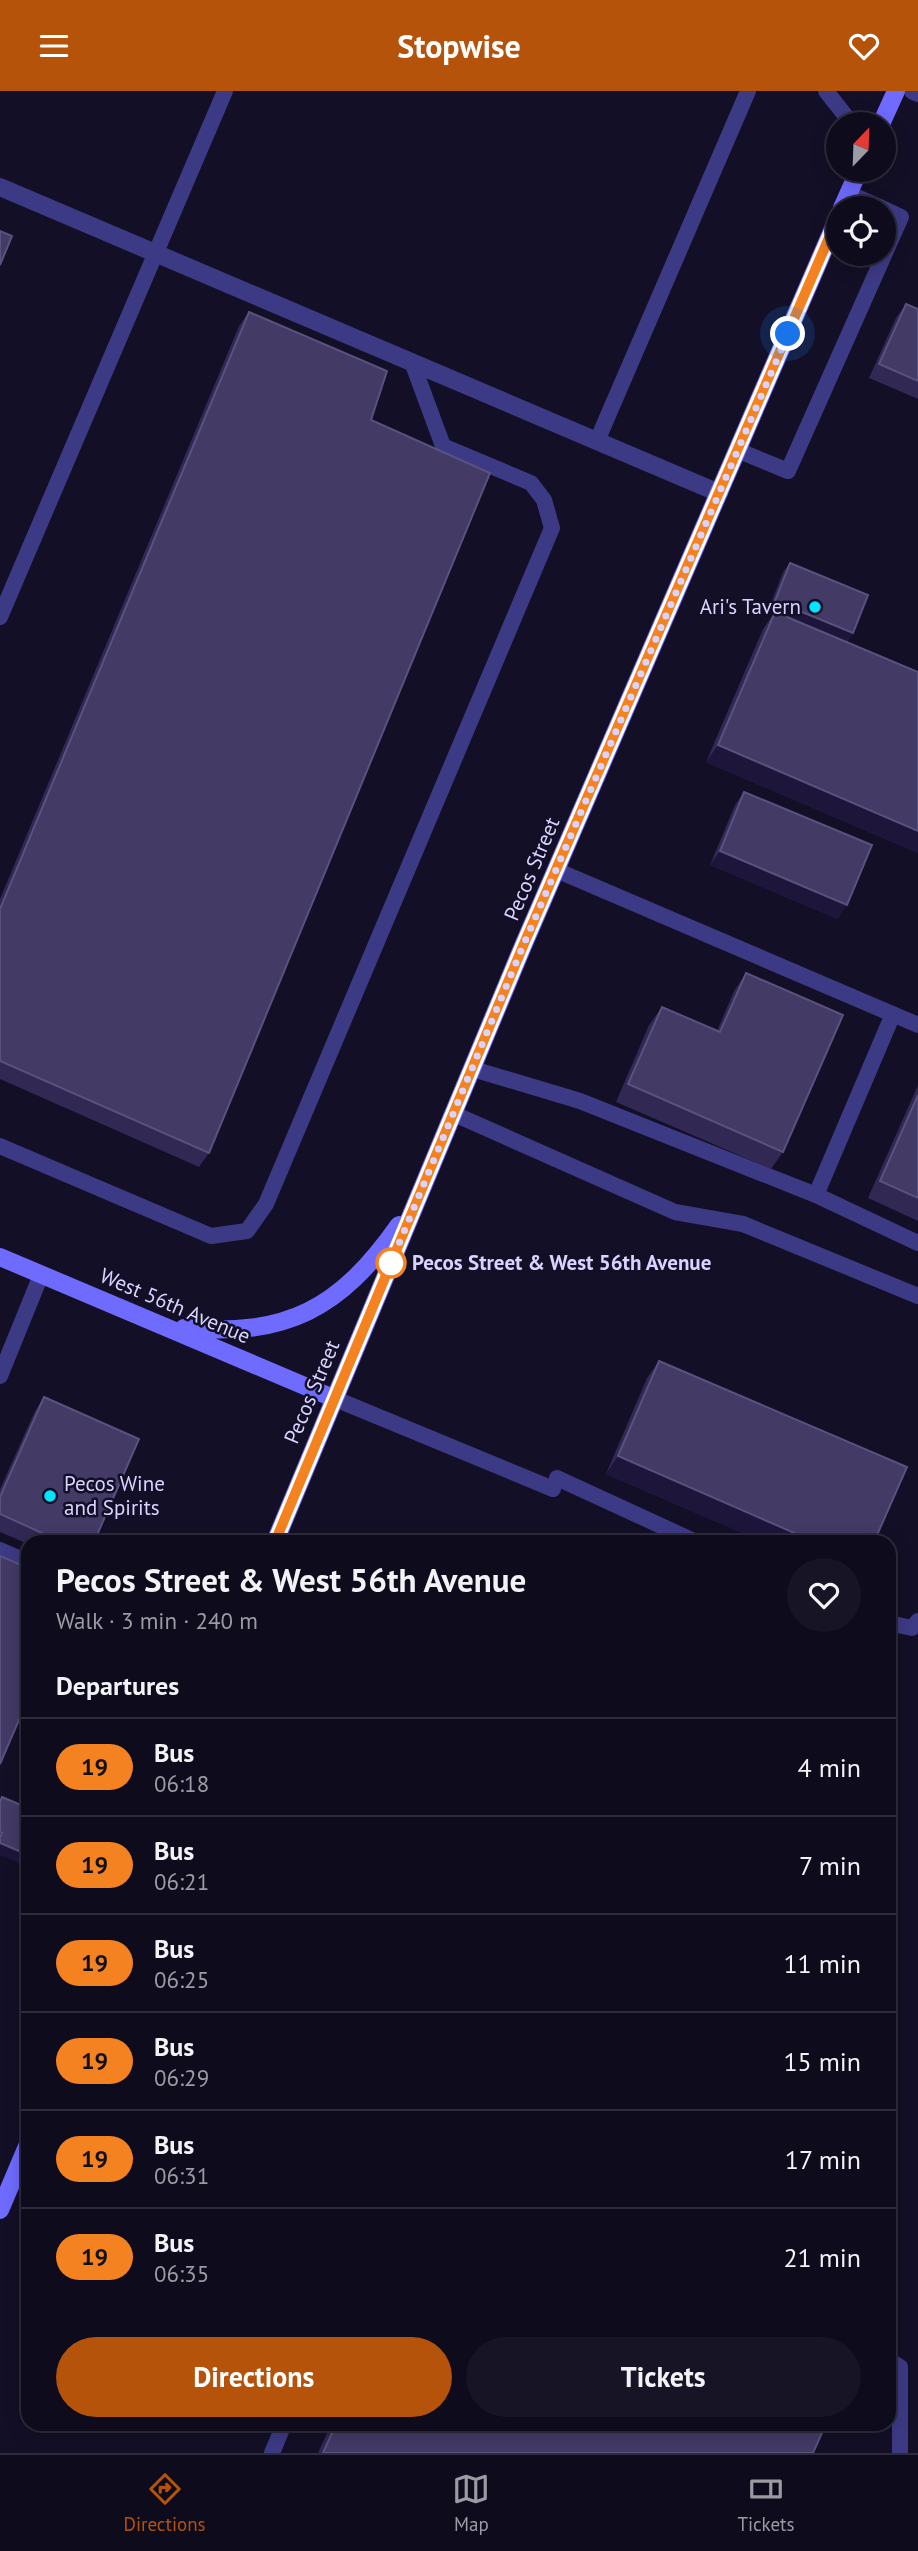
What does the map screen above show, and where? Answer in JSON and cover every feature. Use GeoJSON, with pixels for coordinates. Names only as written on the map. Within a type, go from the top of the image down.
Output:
{"type":"FeatureCollection","features":[{"type":"Feature","properties":{"kind":"main road"},"geometry":{"type":"LineString","coordinates":[[887,112],[897,91]]}},
{"type":"Feature","properties":{"kind":"main road","name":"Pecos Street"},"geometry":{"type":"LineString","coordinates":[[278,1535],[556,870],[826,245]]}},
{"type":"Feature","properties":{"kind":"main road"},"geometry":{"type":"LineString","coordinates":[[165,1326],[237,1331],[275,1325],[306,1313],[350,1285],[372,1264],[421,1194]]}},
{"type":"Feature","properties":{"kind":"main road","name":"West 56th Avenue"},"geometry":{"type":"LineString","coordinates":[[0,1257],[333,1398]]}},
{"type":"Feature","properties":{"kind":"main road"},"geometry":{"type":"LineString","coordinates":[[0,2210],[21,2160]]}},
{"type":"Feature","properties":{"kind":"street"},"geometry":{"type":"LineString","coordinates":[[0,187],[719,493]]}},
{"type":"Feature","properties":{"kind":"lane"},"geometry":{"type":"LineString","coordinates":[[0,617],[225,91]]}},
{"type":"Feature","properties":{"kind":"lane"},"geometry":{"type":"LineString","coordinates":[[597,441],[748,91]]}},
{"type":"Feature","properties":{"kind":"lane"},"geometry":{"type":"LineString","coordinates":[[826,91],[843,112]]}},
{"type":"Feature","properties":{"kind":"lane"},"geometry":{"type":"LineString","coordinates":[[896,215],[901,217],[896,228]]}},
{"type":"Feature","properties":{"kind":"lane"},"geometry":{"type":"LineString","coordinates":[[737,450],[788,471],[879,266]]}},
{"type":"Feature","properties":{"kind":"lane"},"geometry":{"type":"LineString","coordinates":[[0,1146],[211,1236],[247,1231],[266,1204],[552,528],[544,500],[531,483],[443,446],[412,362]]}},
{"type":"Feature","properties":{"kind":"lane"},"geometry":{"type":"LineString","coordinates":[[556,870],[918,1025]]}},
{"type":"Feature","properties":{"kind":"lane"},"geometry":{"type":"LineString","coordinates":[[816,1195],[893,1014]]}},
{"type":"Feature","properties":{"kind":"lane"},"geometry":{"type":"LineString","coordinates":[[472,1069],[580,1101],[816,1195],[918,1243]]}},
{"type":"Feature","properties":{"kind":"lane"},"geometry":{"type":"LineString","coordinates":[[454,1114],[675,1212],[743,1224],[918,1296]]}},
{"type":"Feature","properties":{"kind":"lane"},"geometry":{"type":"LineString","coordinates":[[0,1376],[41,1275]]}},
{"type":"Feature","properties":{"kind":"lane"},"geometry":{"type":"LineString","coordinates":[[333,1398],[555,1483],[679,1535]]}},
{"type":"Feature","properties":{"kind":"lane"},"geometry":{"type":"LineString","coordinates":[[0,1550],[21,1559]]}},
{"type":"Feature","properties":{"kind":"lane"},"geometry":{"type":"LineString","coordinates":[[896,1625],[912,1628],[918,1621]]}},
{"type":"Feature","properties":{"kind":"lane"},"geometry":{"type":"LineString","coordinates":[[896,2364],[900,2367],[900,2453]]}},
{"type":"Feature","properties":{"kind":"lane"},"geometry":{"type":"LineString","coordinates":[[272,2453],[282,2431]]}},
{"type":"Feature","properties":{"kind":"building"},"geometry":{"type":"Polygon","coordinates":[[[0,231],[12,236],[0,265],[0,231]]]}},
{"type":"Feature","properties":{"kind":"building"},"geometry":{"type":"Polygon","coordinates":[[[906,304],[918,309],[918,381],[879,364],[906,304]]]}},
{"type":"Feature","properties":{"kind":"building"},"geometry":{"type":"Polygon","coordinates":[[[249,312],[387,371],[371,420],[490,473],[209,1153],[0,1061],[0,909],[249,312]]]}},
{"type":"Feature","properties":{"kind":"building","name":"Ari's Tavern"},"geometry":{"type":"Polygon","coordinates":[[[790,563],[868,595],[853,633],[775,601],[790,563]]]}},
{"type":"Feature","properties":{"kind":"building"},"geometry":{"type":"Polygon","coordinates":[[[775,612],[918,672],[918,831],[718,745],[775,612]]]}},
{"type":"Feature","properties":{"kind":"building"},"geometry":{"type":"Polygon","coordinates":[[[744,792],[872,845],[847,905],[720,851],[744,792]]]}},
{"type":"Feature","properties":{"kind":"building"},"geometry":{"type":"Polygon","coordinates":[[[746,973],[843,1015],[783,1152],[628,1084],[662,1007],[720,1032],[746,973]]]}},
{"type":"Feature","properties":{"kind":"building"},"geometry":{"type":"Polygon","coordinates":[[[918,1095],[918,1198],[880,1181],[918,1095]]]}},
{"type":"Feature","properties":{"kind":"building"},"geometry":{"type":"Polygon","coordinates":[[[659,1361],[907,1467],[877,1535],[799,1535],[618,1456],[659,1361]]]}},
{"type":"Feature","properties":{"kind":"building"},"geometry":{"type":"Polygon","coordinates":[[[44,1397],[139,1439],[97,1535],[46,1535],[0,1514],[0,1497],[44,1397]]]}},
{"type":"Feature","properties":{"kind":"building"},"geometry":{"type":"Polygon","coordinates":[[[0,1556],[21,1565],[21,1715],[0,1764],[0,1556]]]}},
{"type":"Feature","properties":{"kind":"building"},"geometry":{"type":"Polygon","coordinates":[[[2,1797],[21,1805],[21,1852],[0,1843],[2,1797]]]}},
{"type":"Feature","properties":{"kind":"building"},"geometry":{"type":"Polygon","coordinates":[[[333,2431],[823,2431],[813,2453],[323,2453],[333,2431]]]}},
{"type":"Feature","properties":{"kind":"bus line","name":"19"},"geometry":{"type":"LineString","coordinates":[[278,1535],[523,946],[826,245]]}},
{"type":"Feature","properties":{"kind":"place","name":"Ari's Tavern"},"geometry":{"type":"Point","coordinates":[815,607]}},
{"type":"Feature","properties":{"kind":"place","name":"Pecos Street & West 56th Avenue"},"geometry":{"type":"Point","coordinates":[391,1263]}},
{"type":"Feature","properties":{"kind":"place","name":"Pecos Wine and Spirits"},"geometry":{"type":"Point","coordinates":[50,1496]}},
{"type":"Feature","properties":{"kind":"route"},"geometry":{"type":"LineString","coordinates":[[391,1263],[388,1270],[523,946],[788,334]]}}]}
